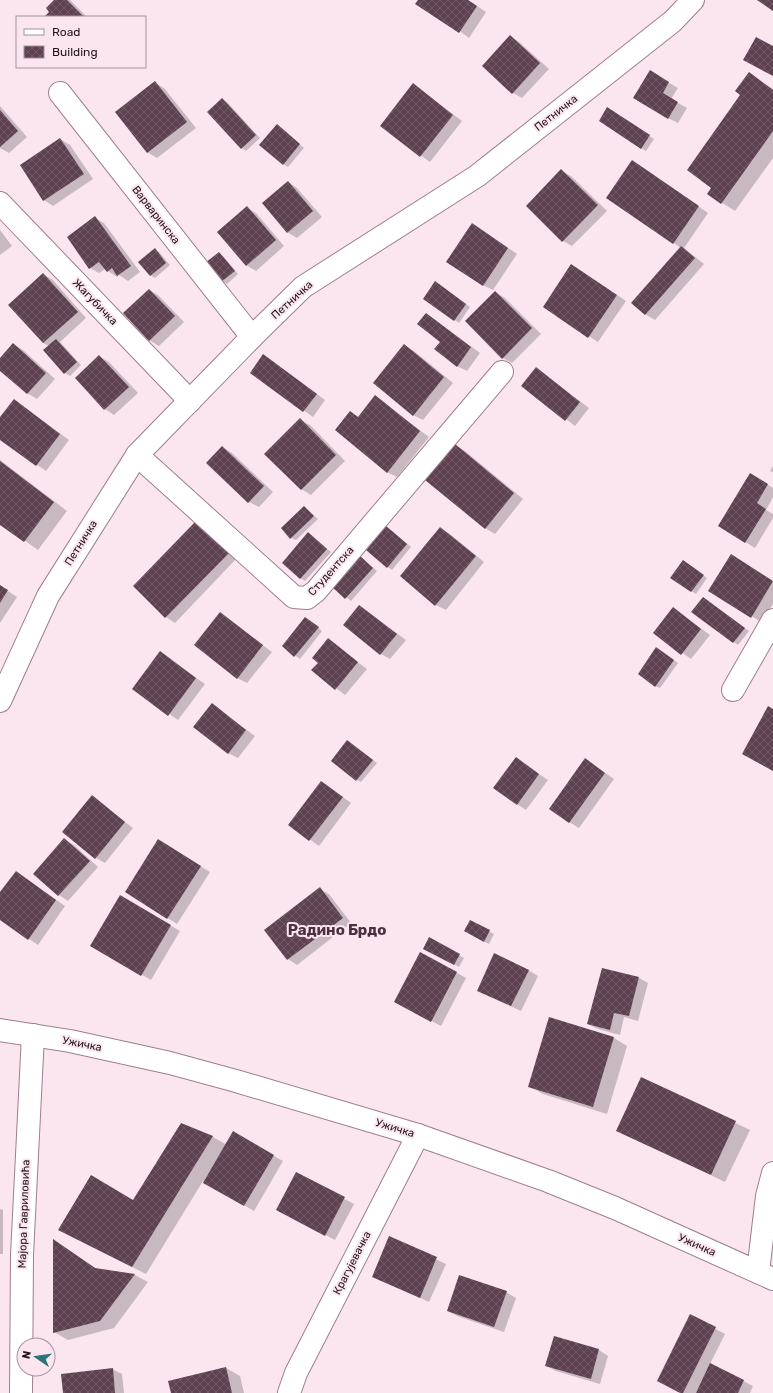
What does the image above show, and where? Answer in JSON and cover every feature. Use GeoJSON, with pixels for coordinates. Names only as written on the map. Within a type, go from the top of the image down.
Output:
{"type":"FeatureCollection","features":[{"type":"Feature","properties":{"kind":"street","name":"Петничка"},"geometry":{"type":"LineString","coordinates":[[0,701],[48,596],[137,455],[252,337],[303,287],[477,176],[673,21],[693,0]]}},
{"type":"Feature","properties":{"kind":"street","name":"Варваринска"},"geometry":{"type":"LineString","coordinates":[[60,93],[252,337]]}},
{"type":"Feature","properties":{"kind":"street","name":"Жагубичка"},"geometry":{"type":"LineString","coordinates":[[0,203],[190,401]]}},
{"type":"Feature","properties":{"kind":"street","name":"Студентска"},"geometry":{"type":"LineString","coordinates":[[137,455],[294,597],[307,598],[316,591],[502,372]]}},
{"type":"Feature","properties":{"kind":"street"},"geometry":{"type":"LineString","coordinates":[[733,690],[773,620]]}},
{"type":"Feature","properties":{"kind":"street","name":"Ужичка"},"geometry":{"type":"LineString","coordinates":[[0,1030],[117,1050],[170,1063],[418,1135],[548,1181],[615,1208],[766,1276]]}},
{"type":"Feature","properties":{"kind":"street","name":"Мајора Гавриловића"},"geometry":{"type":"LineString","coordinates":[[21,1393],[22,1255],[33,1035]]}},
{"type":"Feature","properties":{"kind":"street","name":"Крагујевачка"},"geometry":{"type":"LineString","coordinates":[[290,1393],[296,1373],[418,1135]]}},
{"type":"Feature","properties":{"kind":"street"},"geometry":{"type":"LineString","coordinates":[[766,1276],[767,1196],[773,1173]]}},
{"type":"Feature","properties":{"kind":"building"},"geometry":{"type":"Polygon","coordinates":[[[54,0],[67,0],[83,16],[45,16],[49,12],[46,8],[54,0]]]}},
{"type":"Feature","properties":{"kind":"building"},"geometry":{"type":"Polygon","coordinates":[[[418,0],[468,0],[477,6],[459,33],[415,4],[418,0]]]}},
{"type":"Feature","properties":{"kind":"building"},"geometry":{"type":"Polygon","coordinates":[[[757,0],[773,0],[773,11],[757,0]]]}},
{"type":"Feature","properties":{"kind":"building"},"geometry":{"type":"Polygon","coordinates":[[[510,35],[540,63],[512,94],[482,66],[510,35]]]}},
{"type":"Feature","properties":{"kind":"building"},"geometry":{"type":"Polygon","coordinates":[[[756,37],[773,46],[773,76],[743,60],[756,37]]]}},
{"type":"Feature","properties":{"kind":"building"},"geometry":{"type":"Polygon","coordinates":[[[650,70],[669,82],[663,93],[678,102],[668,119],[633,98],[650,70]]]}},
{"type":"Feature","properties":{"kind":"building"},"geometry":{"type":"Polygon","coordinates":[[[749,72],[773,90],[773,131],[721,204],[707,194],[711,188],[687,170],[740,95],[735,91],[749,72]]]}},
{"type":"Feature","properties":{"kind":"building"},"geometry":{"type":"Polygon","coordinates":[[[155,81],[187,122],[147,153],[115,112],[155,81]]]}},
{"type":"Feature","properties":{"kind":"building"},"geometry":{"type":"Polygon","coordinates":[[[413,83],[453,115],[420,157],[380,126],[413,83]]]}},
{"type":"Feature","properties":{"kind":"building"},"geometry":{"type":"Polygon","coordinates":[[[222,98],[256,135],[241,149],[207,112],[222,98]]]}},
{"type":"Feature","properties":{"kind":"building"},"geometry":{"type":"Polygon","coordinates":[[[607,107],[650,135],[641,149],[599,121],[607,107]]]}},
{"type":"Feature","properties":{"kind":"building"},"geometry":{"type":"Polygon","coordinates":[[[0,110],[18,131],[0,147],[0,110]]]}},
{"type":"Feature","properties":{"kind":"building"},"geometry":{"type":"Polygon","coordinates":[[[277,124],[300,144],[283,165],[259,145],[277,124]]]}},
{"type":"Feature","properties":{"kind":"building"},"geometry":{"type":"Polygon","coordinates":[[[60,138],[84,174],[43,201],[20,165],[60,138]]]}},
{"type":"Feature","properties":{"kind":"building"},"geometry":{"type":"Polygon","coordinates":[[[632,160],[699,206],[673,244],[606,198],[632,160]]]}},
{"type":"Feature","properties":{"kind":"building"},"geometry":{"type":"Polygon","coordinates":[[[561,169],[598,205],[562,242],[526,206],[561,169]]]}},
{"type":"Feature","properties":{"kind":"building"},"geometry":{"type":"Polygon","coordinates":[[[288,181],[313,211],[287,233],[262,203],[288,181]]]}},
{"type":"Feature","properties":{"kind":"building"},"geometry":{"type":"Polygon","coordinates":[[[247,206],[276,240],[246,266],[217,232],[247,206]]]}},
{"type":"Feature","properties":{"kind":"building"},"geometry":{"type":"Polygon","coordinates":[[[95,216],[131,266],[117,276],[112,268],[107,272],[99,262],[89,269],[67,237],[95,216]]]}},
{"type":"Feature","properties":{"kind":"building"},"geometry":{"type":"Polygon","coordinates":[[[472,223],[508,248],[483,286],[446,262],[472,223]]]}},
{"type":"Feature","properties":{"kind":"building"},"geometry":{"type":"Polygon","coordinates":[[[681,246],[695,258],[645,315],[631,303],[681,246]]]}},
{"type":"Feature","properties":{"kind":"building"},"geometry":{"type":"Polygon","coordinates":[[[155,248],[166,263],[150,276],[138,262],[155,248]]]}},
{"type":"Feature","properties":{"kind":"building"},"geometry":{"type":"Polygon","coordinates":[[[219,252],[235,271],[221,282],[205,263],[219,252]]]}},
{"type":"Feature","properties":{"kind":"building"},"geometry":{"type":"Polygon","coordinates":[[[571,264],[617,295],[588,338],[543,307],[571,264]]]}},
{"type":"Feature","properties":{"kind":"building"},"geometry":{"type":"Polygon","coordinates":[[[43,273],[78,312],[43,343],[8,305],[43,273]]]}},
{"type":"Feature","properties":{"kind":"building"},"geometry":{"type":"Polygon","coordinates":[[[435,281],[466,304],[454,321],[423,299],[435,281]]]}},
{"type":"Feature","properties":{"kind":"building"},"geometry":{"type":"Polygon","coordinates":[[[149,289],[175,316],[149,341],[123,313],[149,289]]]}},
{"type":"Feature","properties":{"kind":"building"},"geometry":{"type":"Polygon","coordinates":[[[495,291],[532,328],[502,359],[465,321],[495,291]]]}},
{"type":"Feature","properties":{"kind":"building"},"geometry":{"type":"Polygon","coordinates":[[[426,313],[471,347],[457,367],[434,349],[440,342],[417,324],[426,313]]]}},
{"type":"Feature","properties":{"kind":"building"},"geometry":{"type":"Polygon","coordinates":[[[56,339],[77,362],[64,374],[43,350],[56,339]]]}},
{"type":"Feature","properties":{"kind":"building"},"geometry":{"type":"Polygon","coordinates":[[[13,343],[46,373],[27,394],[0,371],[0,358],[13,343]]]}},
{"type":"Feature","properties":{"kind":"building"},"geometry":{"type":"Polygon","coordinates":[[[404,344],[444,377],[413,416],[373,383],[404,344]]]}},
{"type":"Feature","properties":{"kind":"building"},"geometry":{"type":"Polygon","coordinates":[[[263,354],[317,394],[303,412],[250,373],[263,354]]]}},
{"type":"Feature","properties":{"kind":"building"},"geometry":{"type":"Polygon","coordinates":[[[99,355],[129,387],[104,410],[75,378],[99,355]]]}},
{"type":"Feature","properties":{"kind":"building"},"geometry":{"type":"Polygon","coordinates":[[[536,367],[580,402],[565,421],[521,386],[536,367]]]}},
{"type":"Feature","properties":{"kind":"building"},"geometry":{"type":"Polygon","coordinates":[[[375,395],[420,431],[387,473],[335,430],[350,411],[358,417],[375,395]]]}},
{"type":"Feature","properties":{"kind":"building"},"geometry":{"type":"Polygon","coordinates":[[[14,399],[60,434],[36,466],[0,440],[0,417],[14,399]]]}},
{"type":"Feature","properties":{"kind":"building"},"geometry":{"type":"Polygon","coordinates":[[[300,418],[336,455],[301,490],[264,454],[300,418]]]}},
{"type":"Feature","properties":{"kind":"building"},"geometry":{"type":"Polygon","coordinates":[[[455,444],[514,493],[485,529],[425,480],[455,444]]]}},
{"type":"Feature","properties":{"kind":"building"},"geometry":{"type":"Polygon","coordinates":[[[222,446],[264,486],[248,503],[206,463],[222,446]]]}},
{"type":"Feature","properties":{"kind":"building"},"geometry":{"type":"Polygon","coordinates":[[[0,461],[54,502],[24,542],[0,525],[0,461]]]}},
{"type":"Feature","properties":{"kind":"building"},"geometry":{"type":"Polygon","coordinates":[[[750,473],[768,484],[757,503],[766,509],[745,543],[718,526],[750,473]]]}},
{"type":"Feature","properties":{"kind":"building"},"geometry":{"type":"Polygon","coordinates":[[[304,506],[314,516],[290,539],[281,528],[304,506]]]}},
{"type":"Feature","properties":{"kind":"building"},"geometry":{"type":"Polygon","coordinates":[[[196,521],[229,553],[165,618],[133,586],[196,521]]]}},
{"type":"Feature","properties":{"kind":"building"},"geometry":{"type":"Polygon","coordinates":[[[386,526],[407,544],[387,568],[366,550],[386,526]]]}},
{"type":"Feature","properties":{"kind":"building"},"geometry":{"type":"Polygon","coordinates":[[[440,527],[476,556],[435,606],[400,576],[440,527]]]}},
{"type":"Feature","properties":{"kind":"building"},"geometry":{"type":"Polygon","coordinates":[[[308,532],[327,549],[300,579],[282,563],[308,532]]]}},
{"type":"Feature","properties":{"kind":"building"},"geometry":{"type":"Polygon","coordinates":[[[358,554],[373,568],[345,599],[330,585],[358,554]]]}},
{"type":"Feature","properties":{"kind":"building"},"geometry":{"type":"Polygon","coordinates":[[[731,554],[773,581],[751,618],[708,591],[731,554]]]}},
{"type":"Feature","properties":{"kind":"building"},"geometry":{"type":"Polygon","coordinates":[[[683,560],[704,575],[691,592],[670,578],[683,560]]]}},
{"type":"Feature","properties":{"kind":"building"},"geometry":{"type":"Polygon","coordinates":[[[0,585],[8,590],[0,603],[0,585]]]}},
{"type":"Feature","properties":{"kind":"building"},"geometry":{"type":"Polygon","coordinates":[[[703,597],[745,628],[733,643],[691,612],[703,597]]]}},
{"type":"Feature","properties":{"kind":"building"},"geometry":{"type":"Polygon","coordinates":[[[359,605],[397,634],[380,655],[343,625],[359,605]]]}},
{"type":"Feature","properties":{"kind":"building"},"geometry":{"type":"Polygon","coordinates":[[[673,607],[701,629],[681,655],[653,633],[673,607]]]}},
{"type":"Feature","properties":{"kind":"building"},"geometry":{"type":"Polygon","coordinates":[[[220,612],[263,645],[237,679],[194,645],[220,612]]]}},
{"type":"Feature","properties":{"kind":"building"},"geometry":{"type":"Polygon","coordinates":[[[305,617],[319,627],[294,657],[282,646],[305,617]]]}},
{"type":"Feature","properties":{"kind":"building"},"geometry":{"type":"Polygon","coordinates":[[[328,638],[358,662],[335,690],[311,670],[318,663],[312,658],[328,638]]]}},
{"type":"Feature","properties":{"kind":"building"},"geometry":{"type":"Polygon","coordinates":[[[656,647],[674,660],[655,687],[638,674],[656,647]]]}},
{"type":"Feature","properties":{"kind":"building"},"geometry":{"type":"Polygon","coordinates":[[[160,651],[196,678],[168,716],[132,689],[160,651]]]}},
{"type":"Feature","properties":{"kind":"building"},"geometry":{"type":"Polygon","coordinates":[[[212,703],[246,730],[228,754],[193,727],[212,703]]]}},
{"type":"Feature","properties":{"kind":"building"},"geometry":{"type":"Polygon","coordinates":[[[768,706],[773,709],[773,771],[742,754],[768,706]]]}},
{"type":"Feature","properties":{"kind":"building"},"geometry":{"type":"Polygon","coordinates":[[[347,740],[373,760],[356,781],[331,761],[347,740]]]}},
{"type":"Feature","properties":{"kind":"building"},"geometry":{"type":"Polygon","coordinates":[[[516,757],[539,774],[517,805],[493,788],[516,757]]]}},
{"type":"Feature","properties":{"kind":"building"},"geometry":{"type":"Polygon","coordinates":[[[585,758],[605,773],[569,823],[549,809],[585,758]]]}},
{"type":"Feature","properties":{"kind":"building"},"geometry":{"type":"Polygon","coordinates":[[[321,781],[343,797],[309,841],[288,825],[321,781]]]}},
{"type":"Feature","properties":{"kind":"building"},"geometry":{"type":"Polygon","coordinates":[[[92,795],[125,822],[95,859],[62,832],[92,795]]]}},
{"type":"Feature","properties":{"kind":"building"},"geometry":{"type":"Polygon","coordinates":[[[64,838],[90,861],[58,896],[33,874],[64,838]]]}},
{"type":"Feature","properties":{"kind":"building"},"geometry":{"type":"Polygon","coordinates":[[[158,839],[201,866],[167,919],[125,892],[158,839]]]}},
{"type":"Feature","properties":{"kind":"building"},"geometry":{"type":"Polygon","coordinates":[[[16,871],[56,900],[28,940],[0,920],[0,892],[16,871]]]}},
{"type":"Feature","properties":{"kind":"building"},"geometry":{"type":"Polygon","coordinates":[[[320,887],[343,918],[287,960],[264,930],[320,887]]]}},
{"type":"Feature","properties":{"kind":"building"},"geometry":{"type":"Polygon","coordinates":[[[120,895],[171,925],[141,976],[90,946],[120,895]]]}},
{"type":"Feature","properties":{"kind":"building"},"geometry":{"type":"Polygon","coordinates":[[[470,920],[490,930],[484,942],[464,931],[470,920]]]}},
{"type":"Feature","properties":{"kind":"building"},"geometry":{"type":"Polygon","coordinates":[[[429,937],[460,954],[454,965],[423,949],[429,937]]]}},
{"type":"Feature","properties":{"kind":"building"},"geometry":{"type":"Polygon","coordinates":[[[420,952],[457,972],[431,1022],[394,1002],[420,952]]]}},
{"type":"Feature","properties":{"kind":"building"},"geometry":{"type":"Polygon","coordinates":[[[494,953],[529,970],[511,1006],[477,991],[494,953]]]}},
{"type":"Feature","properties":{"kind":"building"},"geometry":{"type":"Polygon","coordinates":[[[602,968],[639,977],[629,1016],[614,1013],[610,1030],[587,1024],[602,968]]]}},
{"type":"Feature","properties":{"kind":"building"},"geometry":{"type":"Polygon","coordinates":[[[549,1017],[614,1037],[593,1107],[528,1087],[549,1017]]]}},
{"type":"Feature","properties":{"kind":"building"},"geometry":{"type":"Polygon","coordinates":[[[641,1077],[736,1121],[711,1175],[616,1131],[641,1077]]]}},
{"type":"Feature","properties":{"kind":"building"},"geometry":{"type":"Polygon","coordinates":[[[181,1123],[213,1136],[132,1267],[58,1230],[91,1175],[133,1200],[181,1123]]]}},
{"type":"Feature","properties":{"kind":"building"},"geometry":{"type":"Polygon","coordinates":[[[233,1131],[274,1155],[244,1206],[203,1183],[233,1131]]]}},
{"type":"Feature","properties":{"kind":"building"},"geometry":{"type":"Polygon","coordinates":[[[296,1172],[345,1197],[325,1236],[276,1210],[296,1172]]]}},
{"type":"Feature","properties":{"kind":"building"},"geometry":{"type":"Polygon","coordinates":[[[389,1236],[437,1257],[420,1298],[372,1277],[389,1236]]]}},
{"type":"Feature","properties":{"kind":"building"},"geometry":{"type":"Polygon","coordinates":[[[53,1239],[95,1268],[135,1274],[100,1321],[53,1333],[53,1239]]]}},
{"type":"Feature","properties":{"kind":"building"},"geometry":{"type":"Polygon","coordinates":[[[459,1275],[507,1291],[494,1327],[447,1311],[459,1275]]]}},
{"type":"Feature","properties":{"kind":"building"},"geometry":{"type":"Polygon","coordinates":[[[690,1314],[716,1327],[683,1393],[680,1393],[657,1381],[690,1314]]]}},
{"type":"Feature","properties":{"kind":"building"},"geometry":{"type":"Polygon","coordinates":[[[554,1336],[599,1349],[591,1379],[545,1366],[554,1336]]]}},
{"type":"Feature","properties":{"kind":"building"},"geometry":{"type":"Polygon","coordinates":[[[710,1363],[744,1380],[738,1393],[696,1393],[710,1363]]]}},
{"type":"Feature","properties":{"kind":"building"},"geometry":{"type":"Polygon","coordinates":[[[226,1367],[232,1393],[171,1393],[168,1381],[226,1367]]]}},
{"type":"Feature","properties":{"kind":"building"},"geometry":{"type":"Polygon","coordinates":[[[113,1368],[115,1393],[63,1393],[61,1374],[113,1368]]]}},
{"type":"Feature","properties":{"kind":"district","name":"Радино Брдо"},"geometry":{"type":"Point","coordinates":[337,930]}}]}
